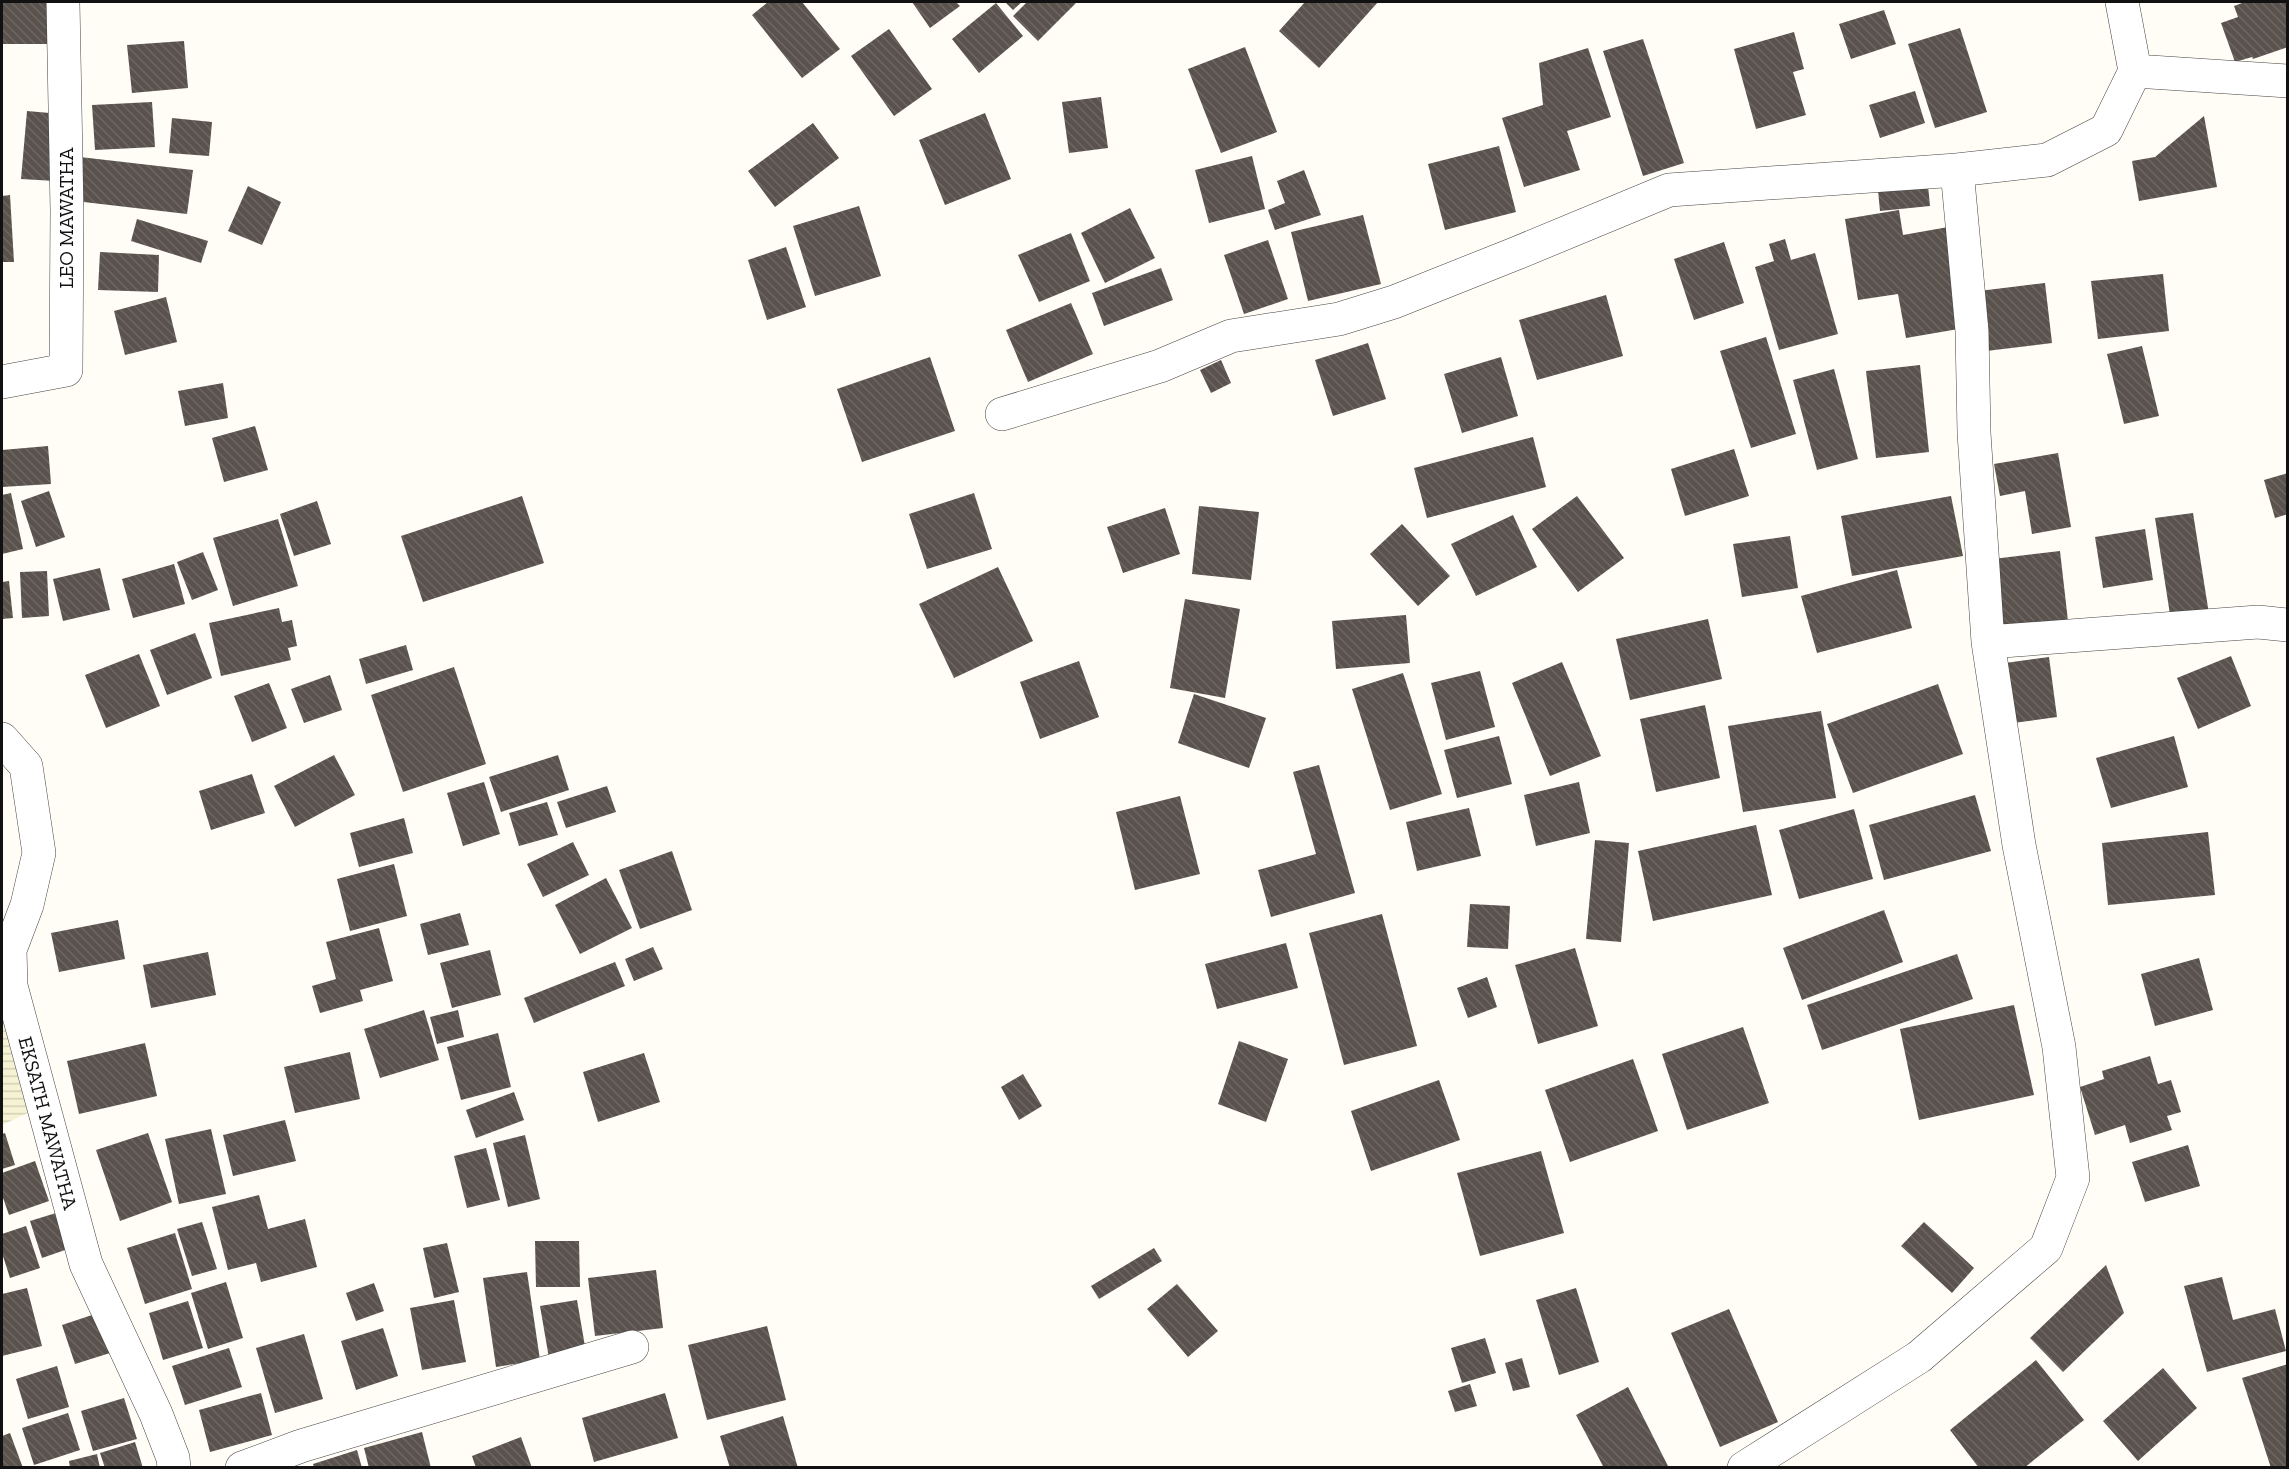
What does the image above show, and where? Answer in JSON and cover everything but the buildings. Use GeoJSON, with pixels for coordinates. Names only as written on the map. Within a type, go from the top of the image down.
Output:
{"type":"FeatureCollection","features":[{"type":"Feature","properties":{"kind":"street","name":"LEO MAWATHA"},"geometry":{"type":"LineString","coordinates":[[2,382],[66,370],[68,210],[63,2]]}},
{"type":"Feature","properties":{"kind":"street"},"geometry":{"type":"LineString","coordinates":[[1002,414],[1160,366],[1231,336],[1339,320],[1394,302],[1517,254],[1668,190],[1957,170],[2047,160],[2106,130],[2135,71],[2122,2]]}},
{"type":"Feature","properties":{"kind":"street"},"geometry":{"type":"LineString","coordinates":[[2135,71],[2288,81]]}},
{"type":"Feature","properties":{"kind":"street"},"geometry":{"type":"LineString","coordinates":[[1744,1467],[1919,1357],[2046,1248],[2073,1178],[2059,1047],[2019,845],[1988,642],[1974,433],[1972,331],[1957,170]]}},
{"type":"Feature","properties":{"kind":"street"},"geometry":{"type":"LineString","coordinates":[[1988,642],[2258,622],[2288,625]]}},
{"type":"Feature","properties":{"kind":"street","name":"EKSATH MAWATHA"},"geometry":{"type":"LineString","coordinates":[[2,739],[26,766],[39,853],[27,905],[10,950],[11,986],[86,1264],[156,1414],[173,1458],[174,1467]]}},
{"type":"Feature","properties":{"kind":"street"},"geometry":{"type":"LineString","coordinates":[[242,1467],[302,1446],[632,1347]]}},
{"type":"Feature","properties":{"kind":"shaded area"},"geometry":{"type":"Polygon","coordinates":[[[2,971],[43,1106],[2,1125],[2,971]]]}}]}
